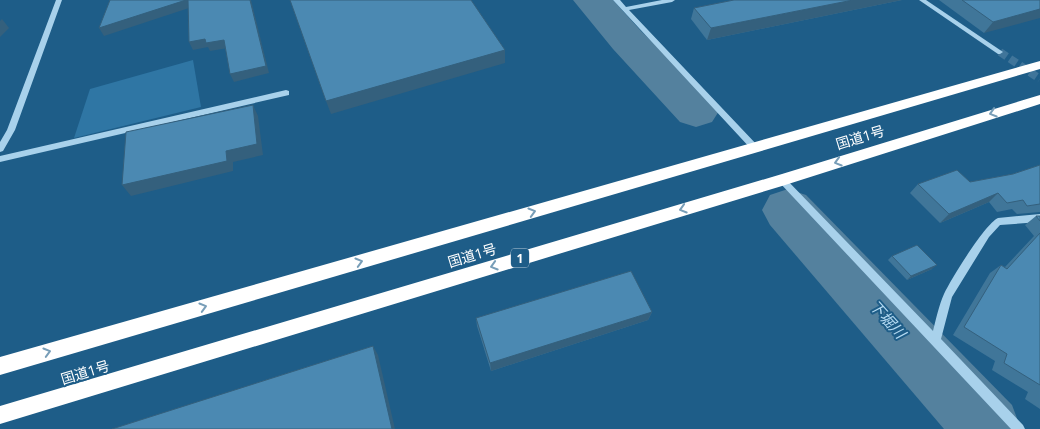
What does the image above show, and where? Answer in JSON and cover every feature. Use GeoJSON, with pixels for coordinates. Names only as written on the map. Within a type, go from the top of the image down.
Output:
{"type":"FeatureCollection","features":[{"type":"Feature","properties":{"kind":"highway","name":"国道1号"},"geometry":{"type":"LineString","coordinates":[[0,366],[1040,65]]}},
{"type":"Feature","properties":{"kind":"highway","name":"国道1号"},"geometry":{"type":"LineString","coordinates":[[0,416],[782,180],[1040,99]]}},
{"type":"Feature","properties":{"kind":"street"},"geometry":{"type":"LineString","coordinates":[[0,149],[11,130],[59,0]]}},
{"type":"Feature","properties":{"kind":"street"},"geometry":{"type":"LineString","coordinates":[[616,0],[755,148]]}},
{"type":"Feature","properties":{"kind":"street"},"geometry":{"type":"LineString","coordinates":[[625,9],[672,0]]}},
{"type":"Feature","properties":{"kind":"street"},"geometry":{"type":"LineString","coordinates":[[922,0],[1000,52]]}},
{"type":"Feature","properties":{"kind":"street"},"geometry":{"type":"LineString","coordinates":[[0,159],[286,93]]}},
{"type":"Feature","properties":{"kind":"street"},"geometry":{"type":"LineString","coordinates":[[782,180],[1019,429]]}},
{"type":"Feature","properties":{"kind":"street"},"geometry":{"type":"LineString","coordinates":[[935,340],[948,296],[986,234],[998,222],[1040,218]]}},
{"type":"Feature","properties":{"kind":"shaded area"},"geometry":{"type":"Polygon","coordinates":[[[193,60],[201,107],[74,138],[90,89],[193,60]]]}},
{"type":"Feature","properties":{"kind":"building"},"geometry":{"type":"Polygon","coordinates":[[[110,0],[186,0],[99,28],[110,0]]]}},
{"type":"Feature","properties":{"kind":"building"},"geometry":{"type":"Polygon","coordinates":[[[188,0],[250,0],[266,66],[230,74],[224,40],[206,43],[205,39],[189,42],[188,0]]]}},
{"type":"Feature","properties":{"kind":"building"},"geometry":{"type":"Polygon","coordinates":[[[290,0],[471,0],[505,50],[326,101],[290,0]]]}},
{"type":"Feature","properties":{"kind":"building"},"geometry":{"type":"Polygon","coordinates":[[[734,0],[853,0],[711,28],[694,8],[734,0]]]}},
{"type":"Feature","properties":{"kind":"building"},"geometry":{"type":"Polygon","coordinates":[[[962,0],[1040,0],[1040,9],[993,22],[962,0]]]}},
{"type":"Feature","properties":{"kind":"building"},"geometry":{"type":"Polygon","coordinates":[[[253,105],[257,144],[226,151],[227,161],[122,185],[126,132],[253,105]]]}},
{"type":"Feature","properties":{"kind":"building"},"geometry":{"type":"Polygon","coordinates":[[[1040,165],[1040,204],[1027,206],[1023,200],[1007,203],[998,193],[949,214],[918,184],[957,170],[970,182],[1013,174],[1040,165]]]}},
{"type":"Feature","properties":{"kind":"building"},"geometry":{"type":"Polygon","coordinates":[[[1040,233],[1040,385],[1004,363],[1007,354],[964,327],[1001,265],[1007,269],[1040,233]]]}},
{"type":"Feature","properties":{"kind":"building"},"geometry":{"type":"Polygon","coordinates":[[[917,245],[937,265],[911,276],[892,256],[917,245]]]}},
{"type":"Feature","properties":{"kind":"building"},"geometry":{"type":"Polygon","coordinates":[[[631,271],[652,312],[490,363],[476,318],[631,271]]]}},
{"type":"Feature","properties":{"kind":"building"},"geometry":{"type":"Polygon","coordinates":[[[373,346],[392,429],[112,429],[373,346]]]}},
{"type":"Feature","properties":{"kind":"waterway","name":"下堀川"},"geometry":{"type":"LineString","coordinates":[[592,0],[627,40],[696,111]]}},
{"type":"Feature","properties":{"kind":"waterway","name":"下堀川"},"geometry":{"type":"LineString","coordinates":[[788,210],[988,429]]}},
{"type":"Feature","properties":{"kind":"tunnel"},"geometry":{"type":"LineString","coordinates":[[1000,52],[1040,79]]}}]}
